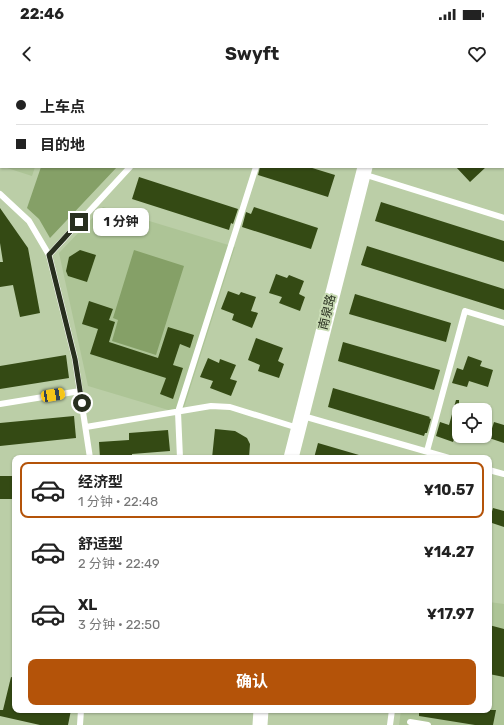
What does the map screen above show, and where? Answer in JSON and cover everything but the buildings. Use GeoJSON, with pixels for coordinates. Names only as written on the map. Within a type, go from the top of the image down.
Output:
{"type":"FeatureCollection","features":[{"type":"Feature","properties":{"kind":"street","name":"南泉路"},"geometry":{"type":"LineString","coordinates":[[292,455],[364,170]]}},
{"type":"Feature","properties":{"kind":"street"},"geometry":{"type":"LineString","coordinates":[[260,725],[261,713]]}},
{"type":"Feature","properties":{"kind":"lane"},"geometry":{"type":"LineString","coordinates":[[49,255],[129,168]]}},
{"type":"Feature","properties":{"kind":"lane"},"geometry":{"type":"LineString","coordinates":[[180,455],[178,412],[256,168]]}},
{"type":"Feature","properties":{"kind":"lane"},"geometry":{"type":"LineString","coordinates":[[364,170],[504,218]]}},
{"type":"Feature","properties":{"kind":"lane"},"geometry":{"type":"LineString","coordinates":[[0,194],[29,221],[49,255],[75,359],[90,455]]}},
{"type":"Feature","properties":{"kind":"lane"},"geometry":{"type":"LineString","coordinates":[[427,452],[465,311],[504,323]]}},
{"type":"Feature","properties":{"kind":"lane"},"geometry":{"type":"LineString","coordinates":[[0,404],[80,391]]}},
{"type":"Feature","properties":{"kind":"lane"},"geometry":{"type":"LineString","coordinates":[[86,427],[211,406],[230,408],[300,422],[436,455]]}},
{"type":"Feature","properties":{"kind":"lane"},"geometry":{"type":"LineString","coordinates":[[492,471],[504,474]]}},
{"type":"Feature","properties":{"kind":"lane"},"geometry":{"type":"LineString","coordinates":[[80,725],[81,713]]}},
{"type":"Feature","properties":{"kind":"lane"},"geometry":{"type":"LineString","coordinates":[[390,725],[392,713]]}},
{"type":"Feature","properties":{"kind":"lane"},"geometry":{"type":"LineString","coordinates":[[410,722],[428,725]]}},
{"type":"Feature","properties":{"kind":"shaded area"},"geometry":{"type":"Polygon","coordinates":[[[7,168],[35,168],[32,176],[7,168]]]}},
{"type":"Feature","properties":{"kind":"shaded area"},"geometry":{"type":"Polygon","coordinates":[[[41,168],[116,168],[50,238],[39,219],[27,208],[41,168]]]}},
{"type":"Feature","properties":{"kind":"shaded area"},"geometry":{"type":"Polygon","coordinates":[[[103,207],[235,247],[183,411],[175,412],[88,386],[59,253],[103,207]]]}},
{"type":"Feature","properties":{"kind":"shaded area"},"geometry":{"type":"Polygon","coordinates":[[[134,250],[184,266],[156,355],[112,341],[118,320],[113,318],[134,250]]]}},
{"type":"Feature","properties":{"kind":"shaded area"},"geometry":{"type":"Polygon","coordinates":[[[492,602],[504,604],[504,725],[399,725],[401,713],[492,713],[492,602]]]}},
{"type":"Feature","properties":{"kind":"route"},"geometry":{"type":"LineString","coordinates":[[79,222],[49,255],[75,359],[82,403]]}}]}
